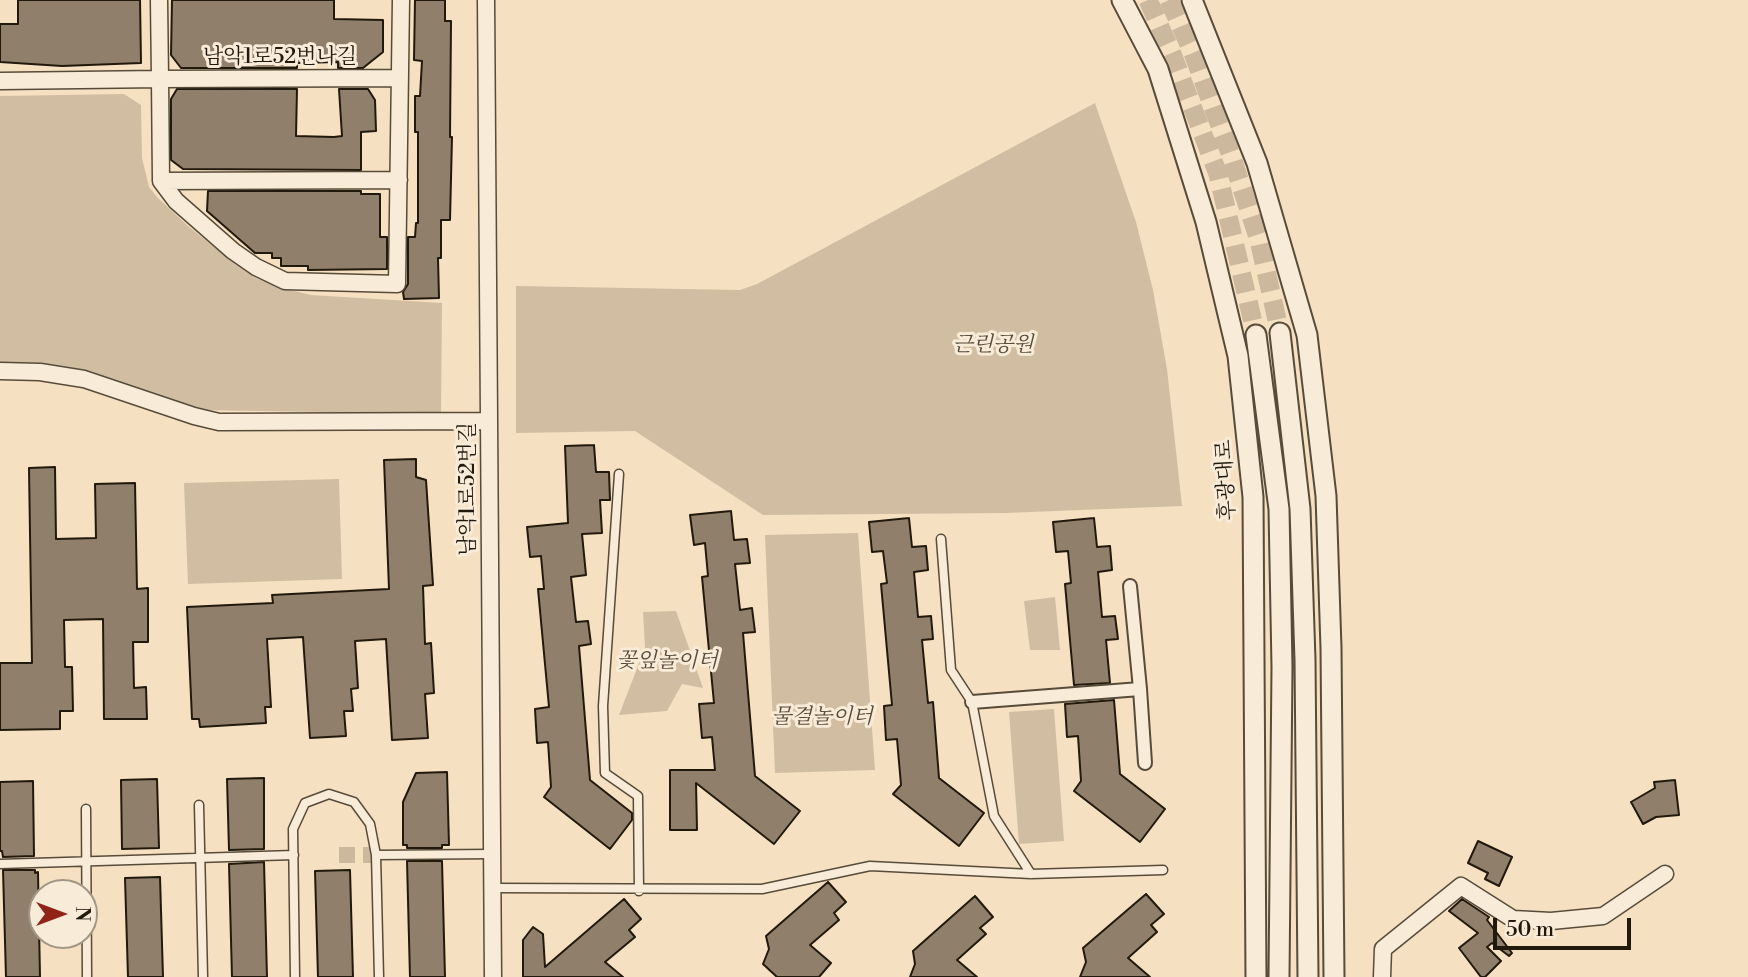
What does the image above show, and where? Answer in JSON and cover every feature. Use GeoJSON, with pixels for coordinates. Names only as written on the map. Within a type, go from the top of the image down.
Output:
{"type":"FeatureCollection","features":[{"type":"Feature","properties":{"kind":"street"},"geometry":{"type":"LineString","coordinates":[[159,0],[161,181],[176,201],[233,251],[273,276],[299,282],[397,284],[401,0]]}},
{"type":"Feature","properties":{"kind":"street","name":"남악1로52번길"},"geometry":{"type":"LineString","coordinates":[[486,0],[493,977]]}},
{"type":"Feature","properties":{"kind":"street","name":"후광대로"},"geometry":{"type":"LineString","coordinates":[[1122,0],[1158,69],[1206,222],[1238,356],[1253,497],[1256,977]]}},
{"type":"Feature","properties":{"kind":"street"},"geometry":{"type":"LineString","coordinates":[[1192,0],[1257,163],[1307,335],[1326,496],[1331,648],[1335,977]]}},
{"type":"Feature","properties":{"kind":"street","name":"남악1로52번나길"},"geometry":{"type":"LineString","coordinates":[[0,81],[400,78]]}},
{"type":"Feature","properties":{"kind":"street"},"geometry":{"type":"LineString","coordinates":[[161,181],[399,180]]}},
{"type":"Feature","properties":{"kind":"street"},"geometry":{"type":"LineString","coordinates":[[1280,333],[1300,509],[1305,660],[1308,977]]}},
{"type":"Feature","properties":{"kind":"street"},"geometry":{"type":"LineString","coordinates":[[1256,335],[1279,509],[1282,667],[1279,977]]}},
{"type":"Feature","properties":{"kind":"street"},"geometry":{"type":"LineString","coordinates":[[0,371],[40,372],[84,379],[219,422],[489,421]]}},
{"type":"Feature","properties":{"kind":"street"},"geometry":{"type":"LineString","coordinates":[[1130,586],[1145,764]]}},
{"type":"Feature","properties":{"kind":"street"},"geometry":{"type":"LineString","coordinates":[[972,702],[1140,689]]}},
{"type":"Feature","properties":{"kind":"street"},"geometry":{"type":"LineString","coordinates":[[1382,977],[1384,949],[1461,886],[1514,919],[1551,921],[1603,916],[1665,874]]}},
{"type":"Feature","properties":{"kind":"lane"},"geometry":{"type":"LineString","coordinates":[[619,474],[603,706],[605,773],[638,796],[639,891]]}},
{"type":"Feature","properties":{"kind":"lane"},"geometry":{"type":"LineString","coordinates":[[941,539],[951,670],[972,702],[994,816],[1031,874]]}},
{"type":"Feature","properties":{"kind":"lane"},"geometry":{"type":"LineString","coordinates":[[296,977],[293,829],[305,803],[329,794],[354,802],[370,824],[376,855],[379,977]]}},
{"type":"Feature","properties":{"kind":"lane"},"geometry":{"type":"LineString","coordinates":[[199,805],[202,977]]}},
{"type":"Feature","properties":{"kind":"lane"},"geometry":{"type":"LineString","coordinates":[[86,809],[87,977]]}},
{"type":"Feature","properties":{"kind":"lane"},"geometry":{"type":"LineString","coordinates":[[376,855],[492,854]]}},
{"type":"Feature","properties":{"kind":"lane"},"geometry":{"type":"LineString","coordinates":[[0,864],[294,855]]}},
{"type":"Feature","properties":{"kind":"lane"},"geometry":{"type":"LineString","coordinates":[[493,888],[639,891],[762,889],[870,866],[1031,874],[1163,870]]}},
{"type":"Feature","properties":{"kind":"green space"},"geometry":{"type":"Polygon","coordinates":[[[124,94],[141,105],[142,158],[149,187],[188,226],[236,265],[256,278],[278,287],[311,295],[442,303],[441,414],[198,410],[0,364],[0,96],[124,94]]]}},
{"type":"Feature","properties":{"kind":"green space","name":"근린공원"},"geometry":{"type":"Polygon","coordinates":[[[1095,103],[1136,222],[1153,290],[1167,369],[1182,506],[1006,513],[763,515],[635,431],[516,433],[516,286],[740,290],[757,284],[1095,103]]]}},
{"type":"Feature","properties":{"kind":"green space"},"geometry":{"type":"Polygon","coordinates":[[[339,479],[342,579],[188,584],[184,483],[339,479]]]}},
{"type":"Feature","properties":{"kind":"green space","name":"물결놀이터"},"geometry":{"type":"Polygon","coordinates":[[[858,533],[875,770],[775,773],[765,535],[858,533]]]}},
{"type":"Feature","properties":{"kind":"green space"},"geometry":{"type":"Polygon","coordinates":[[[1055,597],[1060,650],[1030,650],[1024,601],[1055,597]]]}},
{"type":"Feature","properties":{"kind":"green space","name":"꽃잎놀이터"},"geometry":{"type":"Polygon","coordinates":[[[676,611],[703,688],[682,684],[667,711],[619,715],[645,648],[643,612],[676,611]]]}},
{"type":"Feature","properties":{"kind":"green space"},"geometry":{"type":"Polygon","coordinates":[[[1054,709],[1064,841],[1019,844],[1009,712],[1054,709]]]}},
{"type":"Feature","properties":{"kind":"building"},"geometry":{"type":"Polygon","coordinates":[[[18,0],[140,0],[141,63],[62,66],[0,62],[0,24],[18,24],[18,0]]]}},
{"type":"Feature","properties":{"kind":"building"},"geometry":{"type":"Polygon","coordinates":[[[172,0],[334,0],[334,19],[383,20],[383,52],[363,68],[338,68],[338,62],[297,63],[297,68],[181,68],[171,55],[172,0]]]}},
{"type":"Feature","properties":{"kind":"building"},"geometry":{"type":"Polygon","coordinates":[[[415,0],[445,0],[445,21],[451,21],[450,220],[441,220],[439,298],[404,299],[403,292],[408,284],[408,237],[415,237],[418,223],[418,132],[415,132],[415,96],[420,96],[422,61],[414,60],[415,0]]]}},
{"type":"Feature","properties":{"kind":"building"},"geometry":{"type":"Polygon","coordinates":[[[177,89],[297,89],[296,136],[334,137],[342,136],[339,89],[368,89],[375,100],[376,131],[361,132],[361,170],[183,169],[171,160],[171,99],[177,89]]]}},
{"type":"Feature","properties":{"kind":"building"},"geometry":{"type":"Polygon","coordinates":[[[208,191],[361,191],[361,194],[380,194],[380,237],[387,237],[387,269],[308,270],[308,266],[281,266],[281,258],[272,258],[272,253],[255,253],[207,211],[208,191]]]}},
{"type":"Feature","properties":{"kind":"building"},"geometry":{"type":"Polygon","coordinates":[[[594,445],[596,472],[609,472],[610,500],[600,500],[602,533],[582,534],[586,575],[571,577],[576,622],[588,621],[591,644],[579,646],[590,780],[632,813],[632,820],[610,849],[544,797],[551,787],[548,742],[537,743],[535,709],[549,707],[538,589],[544,589],[541,556],[530,557],[527,527],[568,523],[565,446],[594,445]]]}},
{"type":"Feature","properties":{"kind":"building"},"geometry":{"type":"Polygon","coordinates":[[[416,459],[416,477],[426,480],[433,585],[423,586],[425,644],[431,643],[434,693],[425,694],[428,738],[392,740],[386,639],[355,641],[358,688],[351,689],[353,711],[344,711],[346,736],[310,738],[303,637],[267,639],[271,707],[265,707],[266,723],[200,727],[199,719],[192,719],[187,607],[273,603],[272,595],[389,589],[384,460],[416,459]]]}},
{"type":"Feature","properties":{"kind":"building"},"geometry":{"type":"Polygon","coordinates":[[[55,467],[56,539],[96,538],[95,484],[135,483],[137,589],[148,588],[148,642],[133,642],[134,688],[146,687],[147,719],[104,719],[103,619],[64,620],[65,667],[72,667],[73,711],[60,711],[60,729],[0,730],[0,663],[32,663],[29,468],[55,467]]]}},
{"type":"Feature","properties":{"kind":"building"},"geometry":{"type":"Polygon","coordinates":[[[731,511],[734,540],[747,539],[750,563],[735,564],[740,610],[752,608],[755,632],[743,633],[755,776],[800,811],[774,844],[696,783],[697,830],[670,830],[670,770],[715,770],[712,737],[702,738],[699,704],[714,703],[702,577],[708,576],[705,543],[694,545],[690,515],[731,511]]]}},
{"type":"Feature","properties":{"kind":"building"},"geometry":{"type":"Polygon","coordinates":[[[909,518],[912,547],[926,546],[928,570],[914,572],[918,617],[931,616],[933,639],[922,640],[928,703],[933,702],[939,778],[984,813],[959,846],[893,794],[901,785],[897,739],[886,740],[884,706],[892,705],[881,584],[887,583],[883,551],[872,552],[869,522],[909,518]]]}},
{"type":"Feature","properties":{"kind":"building"},"geometry":{"type":"Polygon","coordinates":[[[1094,518],[1097,547],[1110,546],[1112,570],[1098,572],[1102,617],[1115,616],[1118,639],[1106,640],[1110,683],[1074,685],[1065,584],[1071,583],[1068,551],[1056,552],[1053,522],[1094,518]]]}},
{"type":"Feature","properties":{"kind":"building"},"geometry":{"type":"Polygon","coordinates":[[[1114,700],[1120,774],[1165,809],[1140,842],[1074,791],[1081,781],[1078,736],[1067,737],[1065,704],[1114,700]]]}},
{"type":"Feature","properties":{"kind":"building"},"geometry":{"type":"Polygon","coordinates":[[[447,772],[449,845],[442,845],[442,848],[407,848],[407,845],[403,845],[403,802],[416,773],[447,772]]]}},
{"type":"Feature","properties":{"kind":"building"},"geometry":{"type":"Polygon","coordinates":[[[264,778],[264,849],[229,850],[227,779],[264,778]]]}},
{"type":"Feature","properties":{"kind":"building"},"geometry":{"type":"Polygon","coordinates":[[[157,779],[159,848],[122,849],[121,780],[157,779]]]}},
{"type":"Feature","properties":{"kind":"building"},"geometry":{"type":"Polygon","coordinates":[[[1675,780],[1679,815],[1656,817],[1643,824],[1631,802],[1655,788],[1654,782],[1675,780]]]}},
{"type":"Feature","properties":{"kind":"building"},"geometry":{"type":"Polygon","coordinates":[[[33,781],[34,856],[3,857],[0,851],[0,782],[33,781]]]}},
{"type":"Feature","properties":{"kind":"building"},"geometry":{"type":"Polygon","coordinates":[[[1478,841],[1512,857],[1499,886],[1485,879],[1488,873],[1468,863],[1478,841]]]}},
{"type":"Feature","properties":{"kind":"building"},"geometry":{"type":"Polygon","coordinates":[[[407,861],[442,861],[445,977],[410,977],[407,861]]]}},
{"type":"Feature","properties":{"kind":"building"},"geometry":{"type":"Polygon","coordinates":[[[264,862],[267,977],[232,977],[229,864],[264,862]]]}},
{"type":"Feature","properties":{"kind":"building"},"geometry":{"type":"Polygon","coordinates":[[[3,870],[35,870],[35,873],[38,872],[38,879],[28,879],[28,949],[39,949],[40,977],[6,977],[3,870]]]}},
{"type":"Feature","properties":{"kind":"building"},"geometry":{"type":"Polygon","coordinates":[[[350,870],[353,977],[318,977],[315,871],[350,870]]]}},
{"type":"Feature","properties":{"kind":"building"},"geometry":{"type":"Polygon","coordinates":[[[160,877],[163,977],[128,977],[125,878],[160,877]]]}},
{"type":"Feature","properties":{"kind":"building"},"geometry":{"type":"Polygon","coordinates":[[[828,882],[846,902],[834,913],[839,920],[810,945],[831,963],[819,977],[777,977],[763,964],[769,949],[766,936],[828,882]]]}},
{"type":"Feature","properties":{"kind":"building"},"geometry":{"type":"Polygon","coordinates":[[[1146,894],[1164,914],[1151,925],[1157,932],[1128,958],[1150,977],[1080,977],[1086,962],[1083,948],[1146,894]]]}},
{"type":"Feature","properties":{"kind":"building"},"geometry":{"type":"Polygon","coordinates":[[[975,896],[993,917],[980,928],[986,934],[957,960],[977,977],[910,977],[915,964],[913,951],[975,896]]]}},
{"type":"Feature","properties":{"kind":"building"},"geometry":{"type":"Polygon","coordinates":[[[624,899],[641,919],[629,930],[635,937],[605,962],[623,977],[523,977],[523,940],[533,927],[543,934],[545,967],[624,899]]]}},
{"type":"Feature","properties":{"kind":"building"},"geometry":{"type":"Polygon","coordinates":[[[1462,899],[1489,917],[1487,920],[1512,953],[1509,956],[1492,943],[1487,947],[1501,961],[1485,977],[1481,977],[1459,948],[1478,933],[1449,911],[1462,899]]]}},
{"type":"Feature","properties":{"kind":"tunnel"},"geometry":{"type":"LineString","coordinates":[[1148,0],[1172,54],[1218,174],[1256,335]]}},
{"type":"Feature","properties":{"kind":"tunnel"},"geometry":{"type":"LineString","coordinates":[[1169,0],[1193,53],[1232,158],[1259,240],[1280,333]]}},
{"type":"Feature","properties":{"kind":"tunnel"},"geometry":{"type":"LineString","coordinates":[[339,855],[376,855]]}}]}
